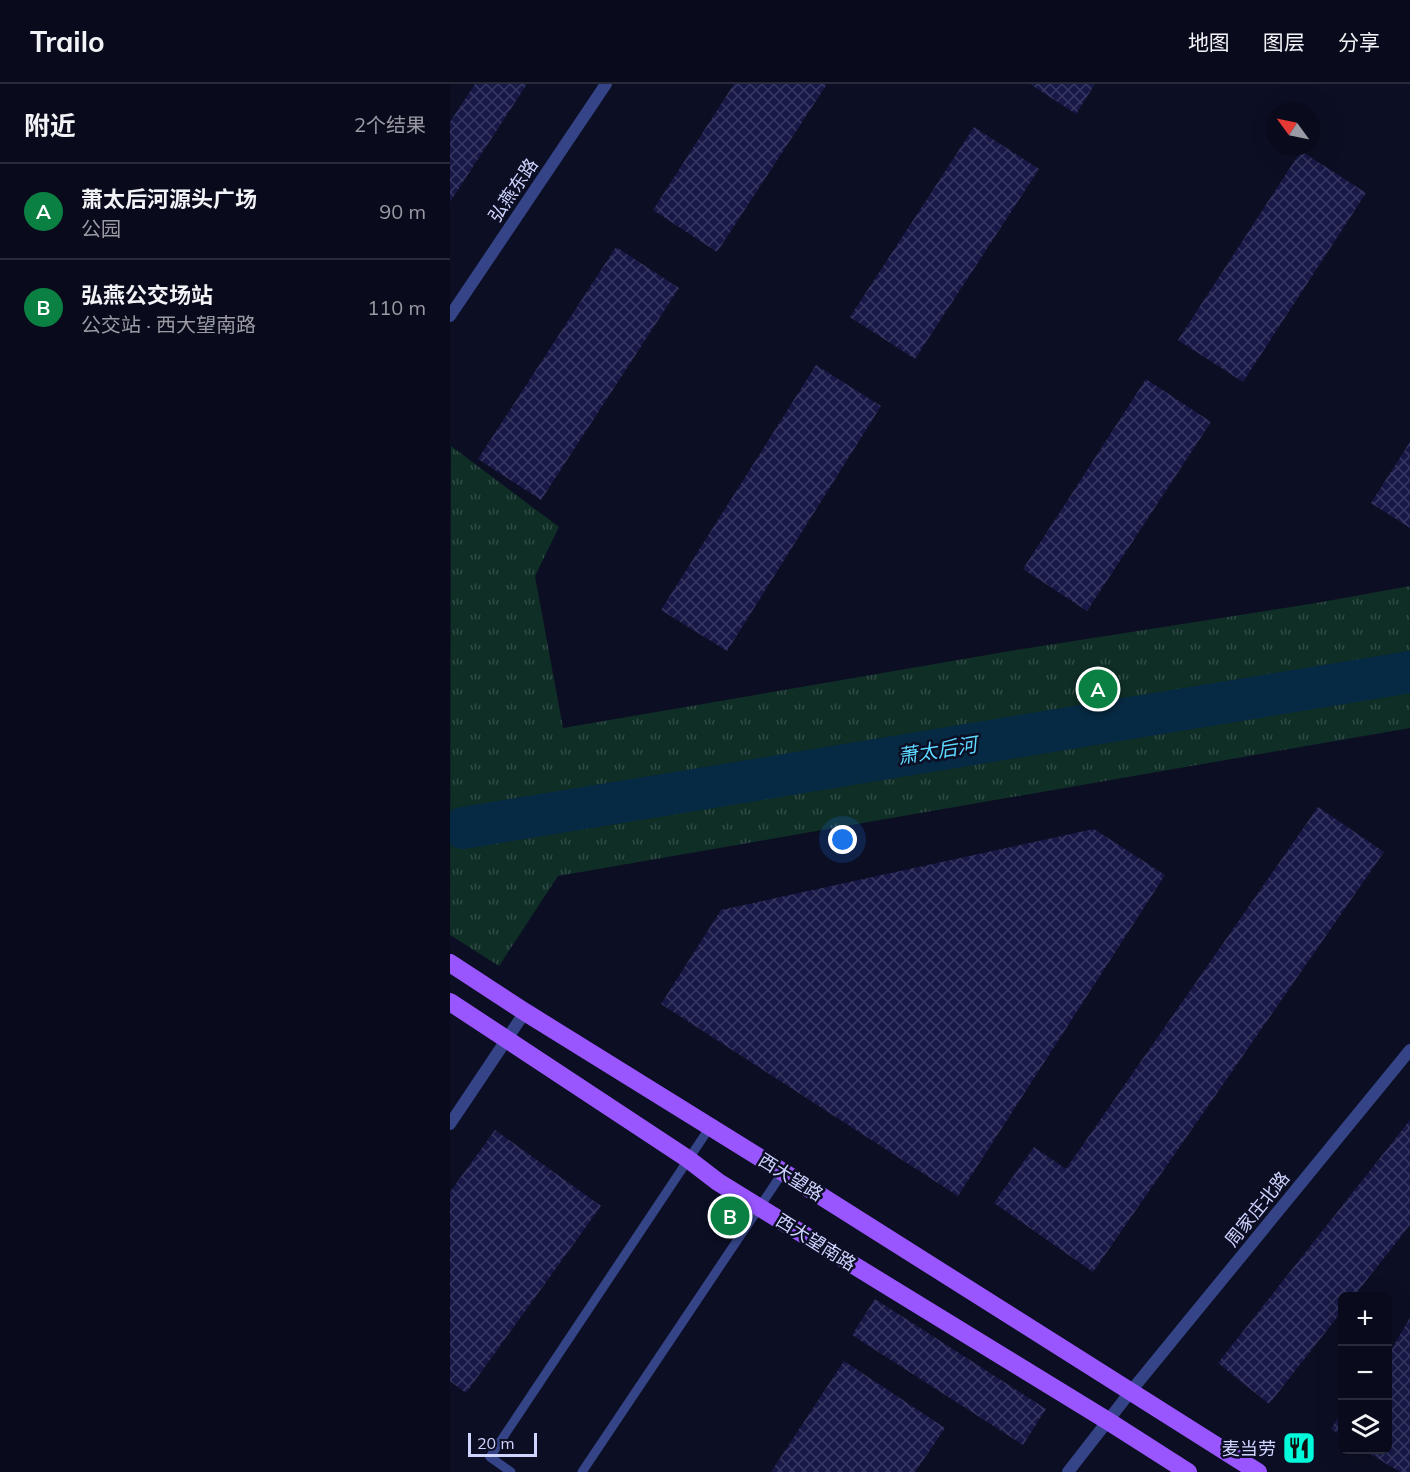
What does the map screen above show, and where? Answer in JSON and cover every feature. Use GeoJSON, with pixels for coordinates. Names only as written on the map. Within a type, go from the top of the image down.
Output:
{"type":"FeatureCollection","features":[{"type":"Feature","properties":{"kind":"main road","name":"西大望路"},"geometry":{"type":"LineString","coordinates":[[450,963],[1131,1391]]}},
{"type":"Feature","properties":{"kind":"main road","name":"西大望南路"},"geometry":{"type":"LineString","coordinates":[[450,1002],[688,1159],[718,1182],[1188,1472]]}},
{"type":"Feature","properties":{"kind":"main road"},"geometry":{"type":"LineString","coordinates":[[1131,1391],[1258,1472]]}},
{"type":"Feature","properties":{"kind":"street","name":"弘燕东路"},"geometry":{"type":"LineString","coordinates":[[450,316],[606,84]]}},
{"type":"Feature","properties":{"kind":"street"},"geometry":{"type":"LineString","coordinates":[[450,1124],[525,1012]]}},
{"type":"Feature","properties":{"kind":"street","name":"周家庄北路"},"geometry":{"type":"LineString","coordinates":[[1068,1472],[1131,1391],[1410,1050]]}},
{"type":"Feature","properties":{"kind":"lane"},"geometry":{"type":"LineString","coordinates":[[511,1472],[490,1457],[710,1127]]}},
{"type":"Feature","properties":{"kind":"lane"},"geometry":{"type":"LineString","coordinates":[[582,1472],[783,1172]]}},
{"type":"Feature","properties":{"kind":"green space"},"geometry":{"type":"Polygon","coordinates":[[[451,446],[559,527],[535,576],[563,728],[1010,651],[1410,586],[1410,728],[558,876],[499,966],[450,935],[451,446]]]}},
{"type":"Feature","properties":{"kind":"building"},"geometry":{"type":"Polygon","coordinates":[[[475,84],[527,84],[450,202],[450,122],[475,84]]]}},
{"type":"Feature","properties":{"kind":"building"},"geometry":{"type":"Polygon","coordinates":[[[734,84],[827,84],[717,252],[653,210],[734,84]]]}},
{"type":"Feature","properties":{"kind":"building"},"geometry":{"type":"Polygon","coordinates":[[[1030,84],[1095,84],[1076,114],[1030,84]]]}},
{"type":"Feature","properties":{"kind":"building"},"geometry":{"type":"Polygon","coordinates":[[[974,127],[1039,169],[915,359],[850,317],[974,127]]]}},
{"type":"Feature","properties":{"kind":"building"},"geometry":{"type":"Polygon","coordinates":[[[1298,156],[1309,156],[1366,193],[1243,382],[1178,340],[1298,156]]]}},
{"type":"Feature","properties":{"kind":"building"},"geometry":{"type":"Polygon","coordinates":[[[616,247],[679,288],[541,500],[478,459],[616,247]]]}},
{"type":"Feature","properties":{"kind":"building"},"geometry":{"type":"Polygon","coordinates":[[[816,365],[881,406],[727,651],[661,610],[816,365]]]}},
{"type":"Feature","properties":{"kind":"building"},"geometry":{"type":"Polygon","coordinates":[[[1146,379],[1211,422],[1087,611],[1023,569],[1146,379]]]}},
{"type":"Feature","properties":{"kind":"building"},"geometry":{"type":"Polygon","coordinates":[[[1410,442],[1410,528],[1371,503],[1410,442]]]}},
{"type":"Feature","properties":{"kind":"building"},"geometry":{"type":"Polygon","coordinates":[[[1318,807],[1384,852],[1093,1272],[994,1203],[1034,1147],[1066,1169],[1318,807]]]}},
{"type":"Feature","properties":{"kind":"building"},"geometry":{"type":"Polygon","coordinates":[[[1094,829],[1165,875],[958,1196],[661,1004],[721,910],[1094,829]]]}},
{"type":"Feature","properties":{"kind":"building"},"geometry":{"type":"Polygon","coordinates":[[[1410,1120],[1410,1225],[1357,1292],[1338,1292],[1338,1316],[1269,1404],[1218,1363],[1410,1120]]]}},
{"type":"Feature","properties":{"kind":"building"},"geometry":{"type":"Polygon","coordinates":[[[495,1130],[601,1206],[466,1393],[450,1381],[450,1192],[495,1130]]]}},
{"type":"Feature","properties":{"kind":"building"},"geometry":{"type":"Polygon","coordinates":[[[875,1299],[1046,1409],[1023,1445],[852,1335],[875,1299]]]}},
{"type":"Feature","properties":{"kind":"building"},"geometry":{"type":"Polygon","coordinates":[[[1410,1318],[1410,1472],[1400,1472],[1371,1454],[1392,1454],[1392,1348],[1410,1318]]]}},
{"type":"Feature","properties":{"kind":"building"},"geometry":{"type":"Polygon","coordinates":[[[844,1361],[945,1428],[915,1472],[771,1472],[844,1361]]]}},
{"type":"Feature","properties":{"kind":"building"},"geometry":{"type":"Polygon","coordinates":[[[1338,1418],[1338,1433],[1331,1429],[1338,1418]]]}},
{"type":"Feature","properties":{"kind":"waterway","name":"萧太后河"},"geometry":{"type":"LineString","coordinates":[[463,828],[1410,672]]}},
{"type":"Feature","properties":{"kind":"place","name":"萧太后河源头广场"},"geometry":{"type":"Point","coordinates":[1098,689]}},
{"type":"Feature","properties":{"kind":"place","name":"弘燕公交场站"},"geometry":{"type":"Point","coordinates":[730,1216]}},
{"type":"Feature","properties":{"kind":"place","name":"麦当劳"},"geometry":{"type":"Point","coordinates":[1299,1448]}}]}
